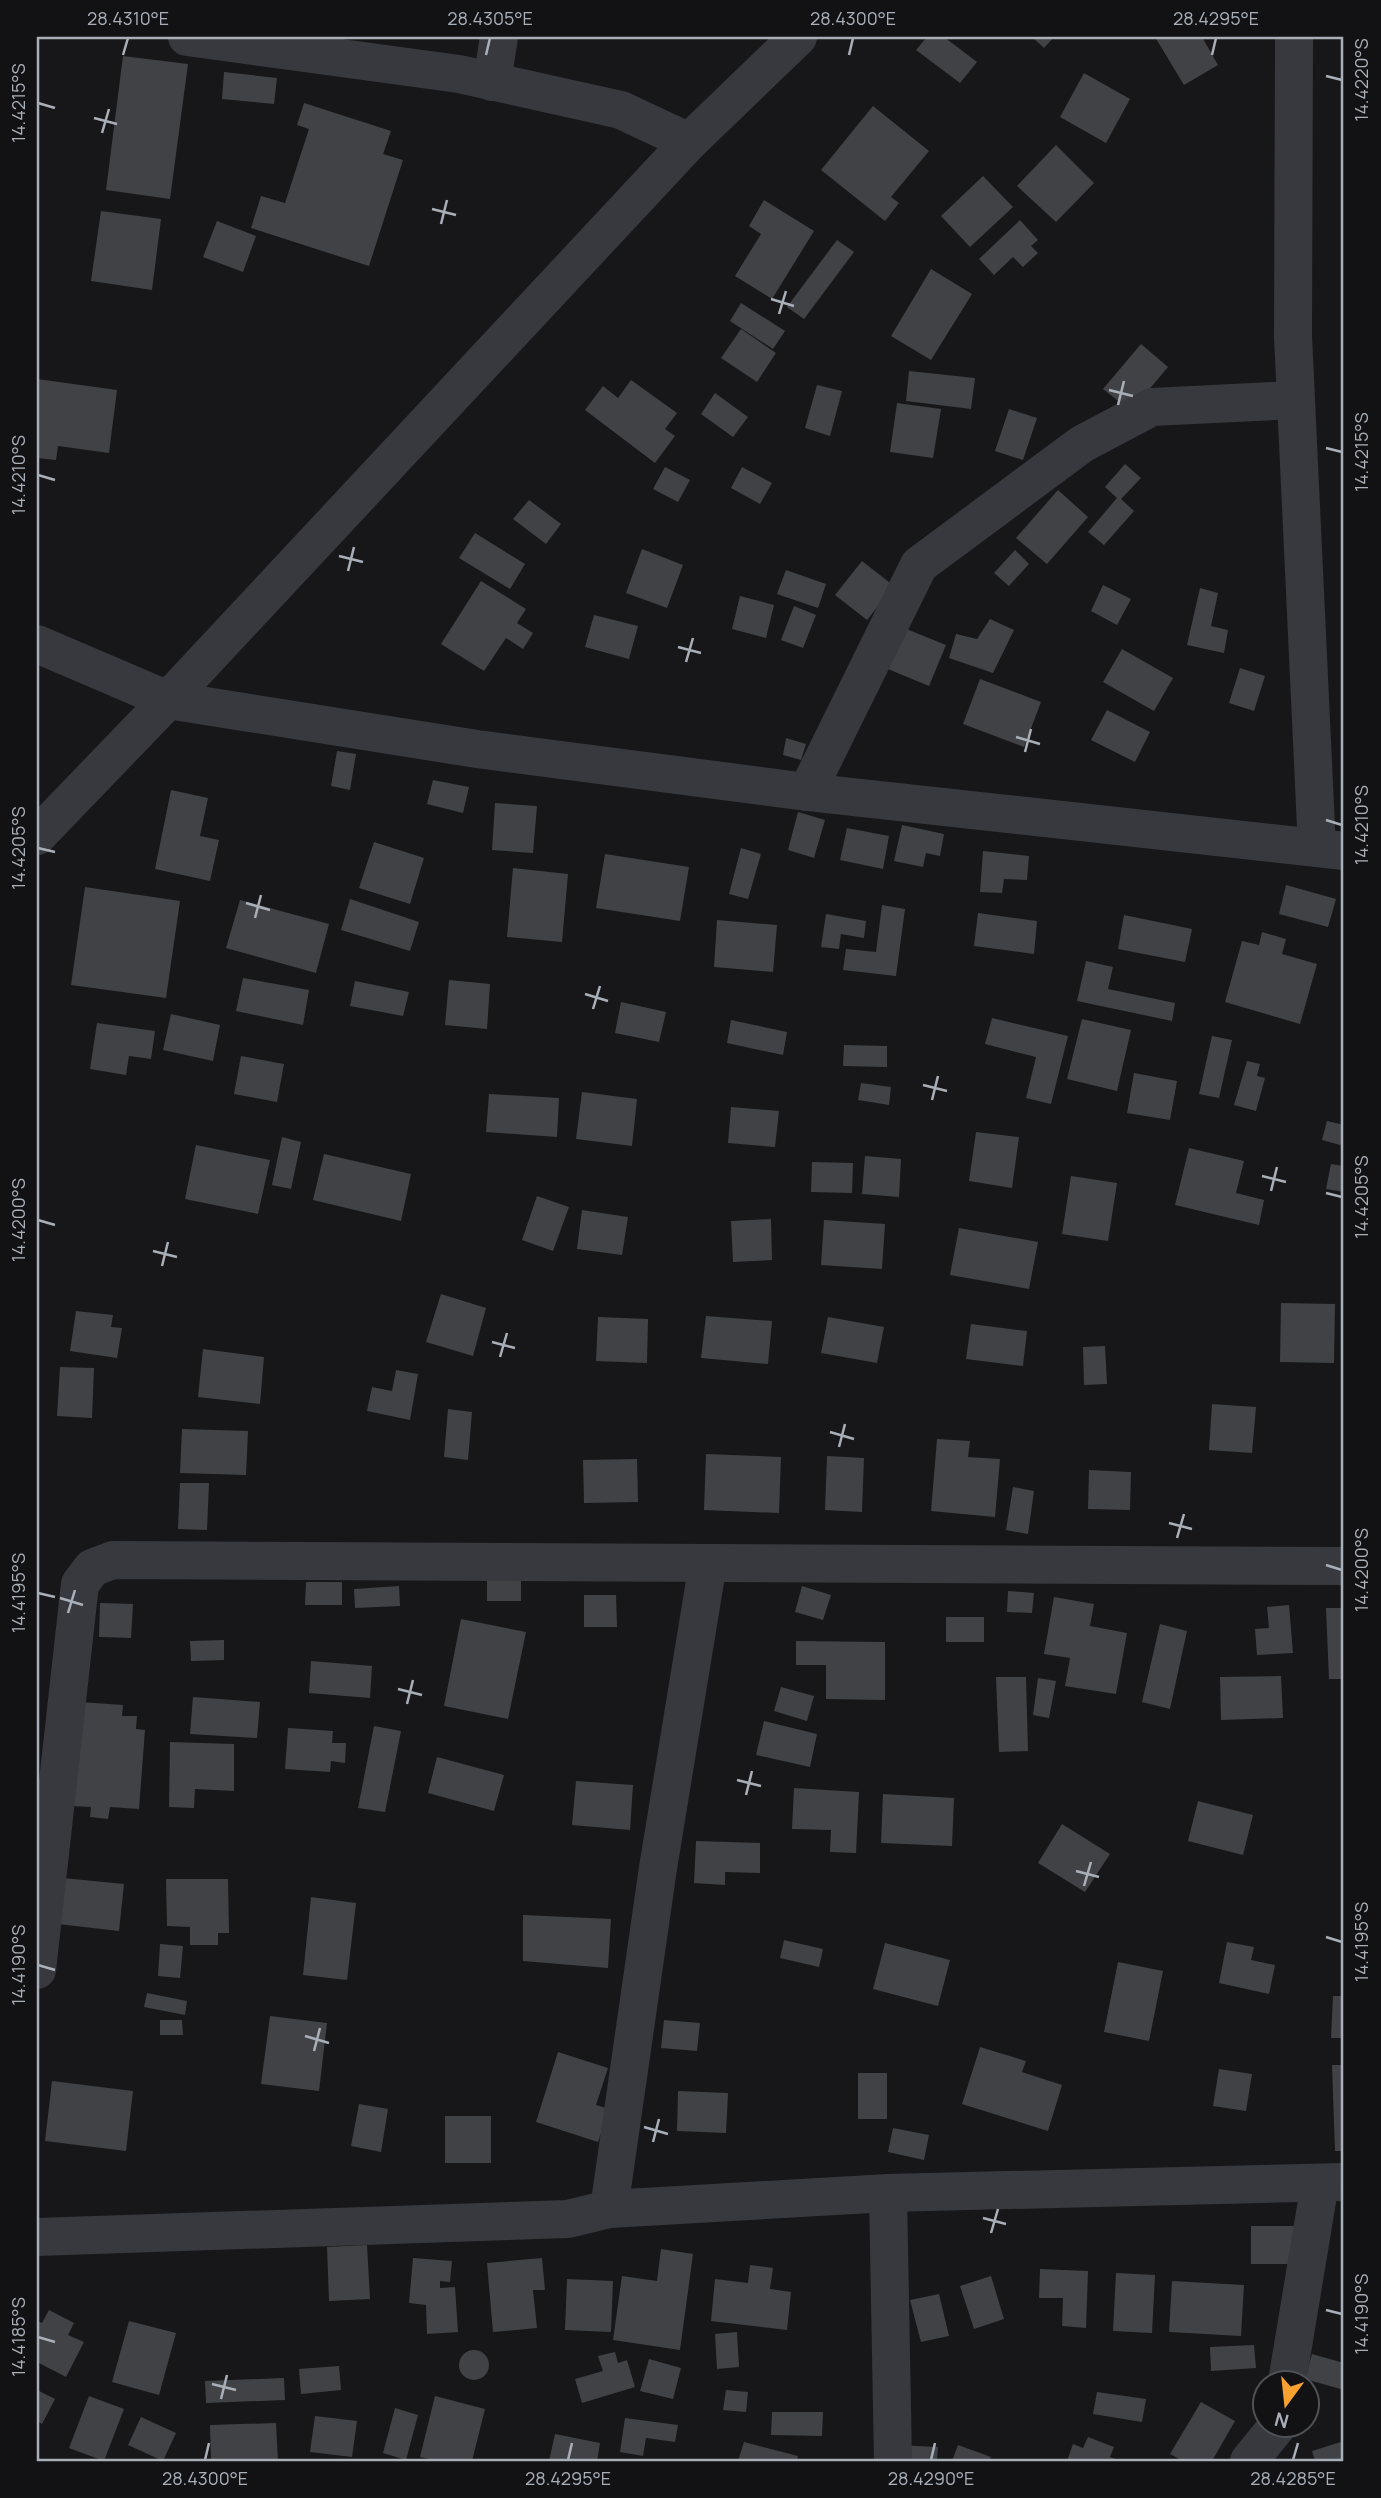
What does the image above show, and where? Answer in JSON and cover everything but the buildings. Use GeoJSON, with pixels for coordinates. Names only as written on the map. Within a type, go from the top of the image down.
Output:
{"type":"FeatureCollection","features":[{"type":"Feature","properties":{"kind":"street"},"geometry":{"type":"LineString","coordinates":[[187,37],[459,74],[621,110],[689,142]]}},
{"type":"Feature","properties":{"kind":"street"},"geometry":{"type":"LineString","coordinates":[[492,82],[499,37]]}},
{"type":"Feature","properties":{"kind":"street"},"geometry":{"type":"LineString","coordinates":[[37,836],[168,700],[689,142],[799,37]]}},
{"type":"Feature","properties":{"kind":"street"},"geometry":{"type":"LineString","coordinates":[[37,644],[168,700],[477,749],[807,792],[1330,850],[1295,400],[1294,37]]}},
{"type":"Feature","properties":{"kind":"street"},"geometry":{"type":"LineString","coordinates":[[807,792],[919,565],[1082,444],[1153,407],[1295,400]]}},
{"type":"Feature","properties":{"kind":"street"},"geometry":{"type":"LineString","coordinates":[[37,1970],[80,1584],[92,1568],[113,1560],[1344,1566]]}},
{"type":"Feature","properties":{"kind":"street"},"geometry":{"type":"LineString","coordinates":[[609,2209],[658,1868],[708,1563]]}},
{"type":"Feature","properties":{"kind":"street"},"geometry":{"type":"LineString","coordinates":[[37,2237],[568,2219],[609,2209],[888,2193],[1332,2182],[1290,2368]]}},
{"type":"Feature","properties":{"kind":"street"},"geometry":{"type":"LineString","coordinates":[[888,2193],[893,2461]]}},
{"type":"Feature","properties":{"kind":"street"},"geometry":{"type":"LineString","coordinates":[[1249,2461],[1268,2438]]}}]}
